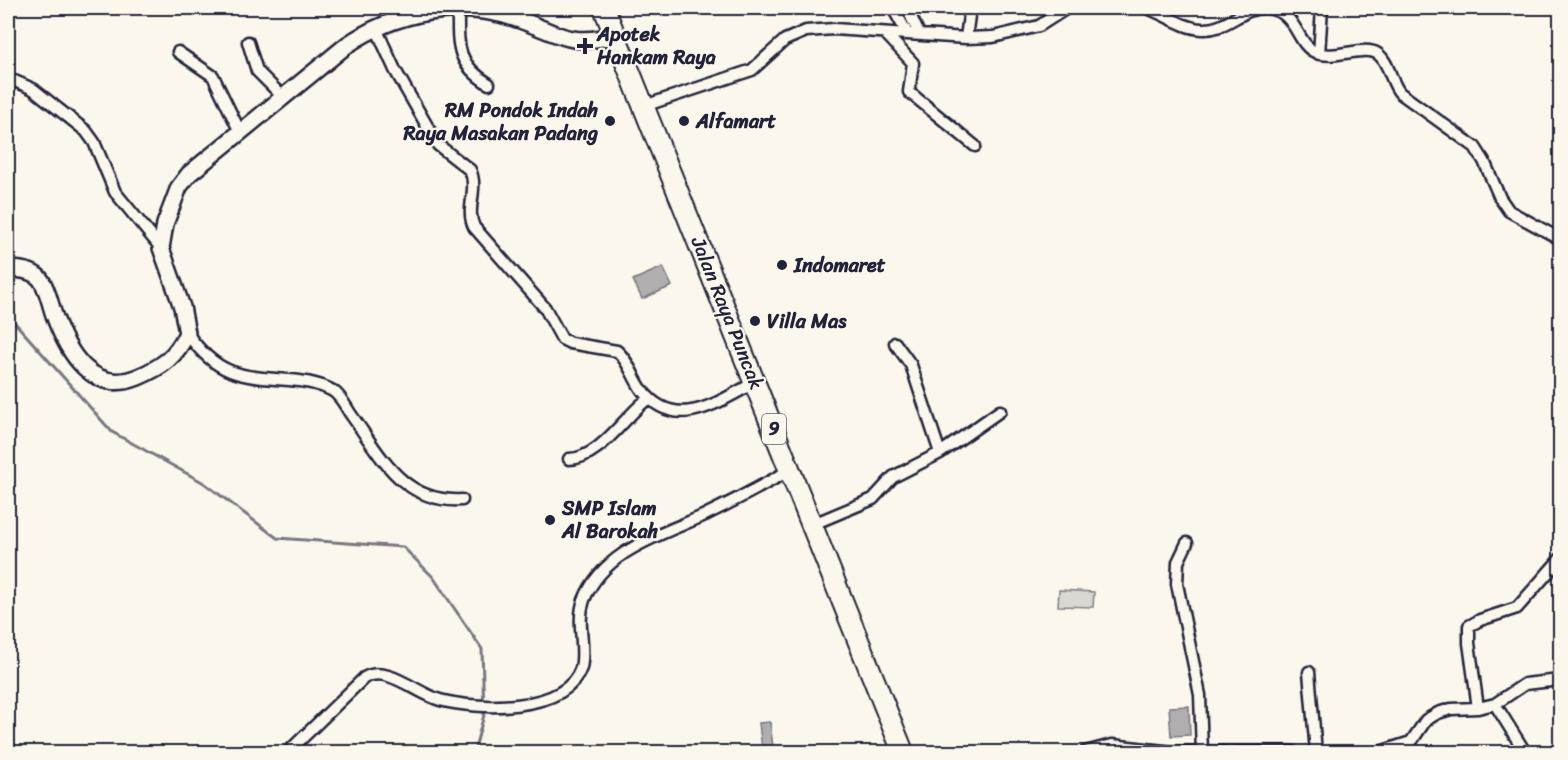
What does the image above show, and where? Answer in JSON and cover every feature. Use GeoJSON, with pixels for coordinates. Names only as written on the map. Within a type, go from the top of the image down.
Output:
{"type":"FeatureCollection","features":[{"type":"Feature","properties":{"kind":"highway","name":"Jalan Raya Puncak"},"geometry":{"type":"LineString","coordinates":[[604,8],[903,753]]}},
{"type":"Feature","properties":{"kind":"main road"},"geometry":{"type":"LineString","coordinates":[[13,269],[32,273],[41,280],[68,348],[85,369],[99,378],[126,381],[159,367],[175,355],[187,333],[182,307],[161,248],[168,215],[184,179],[347,45],[375,28],[401,19],[458,8],[501,14],[571,40],[591,40],[615,35]]}},
{"type":"Feature","properties":{"kind":"street"},"geometry":{"type":"LineString","coordinates":[[387,8],[401,19]]}},
{"type":"Feature","properties":{"kind":"street"},"geometry":{"type":"LineString","coordinates":[[458,8],[461,57],[477,76],[489,84]]}},
{"type":"Feature","properties":{"kind":"street"},"geometry":{"type":"LineString","coordinates":[[893,8],[908,33]]}},
{"type":"Feature","properties":{"kind":"street"},"geometry":{"type":"LineString","coordinates":[[908,8],[919,34]]}},
{"type":"Feature","properties":{"kind":"street"},"geometry":{"type":"LineString","coordinates":[[966,38],[970,8]]}},
{"type":"Feature","properties":{"kind":"street"},"geometry":{"type":"LineString","coordinates":[[644,106],[752,70],[779,45],[799,33],[834,29],[966,38],[1002,36],[1032,29],[1067,8]]}},
{"type":"Feature","properties":{"kind":"street"},"geometry":{"type":"LineString","coordinates":[[1147,8],[1203,29],[1225,24],[1252,9],[1269,8],[1292,21],[1307,46],[1319,54],[1342,55],[1369,51],[1379,54],[1400,93],[1475,147],[1484,161],[1500,198],[1509,211],[1560,239]]}},
{"type":"Feature","properties":{"kind":"street"},"geometry":{"type":"LineString","coordinates":[[1316,8],[1321,24]]}},
{"type":"Feature","properties":{"kind":"street"},"geometry":{"type":"LineString","coordinates":[[1319,54],[1322,8]]}},
{"type":"Feature","properties":{"kind":"street"},"geometry":{"type":"LineString","coordinates":[[375,28],[395,70],[438,145],[470,170],[474,189],[471,218],[474,227],[545,308],[562,339],[570,343],[617,351],[649,398],[667,409],[686,413],[708,406],[756,382]]}},
{"type":"Feature","properties":{"kind":"street"},"geometry":{"type":"LineString","coordinates":[[885,33],[913,63],[909,92],[975,146]]}},
{"type":"Feature","properties":{"kind":"street"},"geometry":{"type":"LineString","coordinates":[[248,42],[257,71],[266,77],[283,97]]}},
{"type":"Feature","properties":{"kind":"street"},"geometry":{"type":"LineString","coordinates":[[178,51],[213,76],[240,132]]}},
{"type":"Feature","properties":{"kind":"street"},"geometry":{"type":"LineString","coordinates":[[8,78],[33,89],[86,131],[94,142],[115,192],[161,248]]}},
{"type":"Feature","properties":{"kind":"street"},"geometry":{"type":"LineString","coordinates":[[187,333],[206,357],[227,372],[244,377],[303,381],[331,390],[342,401],[391,472],[408,486],[428,496],[462,500]]}},
{"type":"Feature","properties":{"kind":"street"},"geometry":{"type":"LineString","coordinates":[[895,343],[911,365],[940,453]]}},
{"type":"Feature","properties":{"kind":"street"},"geometry":{"type":"LineString","coordinates":[[569,459],[584,457],[594,451],[623,420],[649,398]]}},
{"type":"Feature","properties":{"kind":"street"},"geometry":{"type":"LineString","coordinates":[[811,525],[873,499],[893,477],[940,453],[1000,411]]}},
{"type":"Feature","properties":{"kind":"street"},"geometry":{"type":"LineString","coordinates":[[288,753],[364,678],[373,674],[391,677],[438,700],[480,705],[525,704],[557,694],[571,686],[579,677],[583,660],[582,608],[591,588],[607,567],[645,540],[737,499],[790,470]]}},
{"type":"Feature","properties":{"kind":"street"},"geometry":{"type":"LineString","coordinates":[[1187,543],[1178,561],[1177,584],[1200,695],[1202,752]]}},
{"type":"Feature","properties":{"kind":"street"},"geometry":{"type":"LineString","coordinates":[[1478,708],[1468,635],[1469,626],[1520,606],[1560,559]]}},
{"type":"Feature","properties":{"kind":"street"},"geometry":{"type":"LineString","coordinates":[[1309,672],[1316,753]]}},
{"type":"Feature","properties":{"kind":"street"},"geometry":{"type":"LineString","coordinates":[[1380,753],[1411,742],[1426,720],[1437,713],[1451,709],[1478,708],[1495,704],[1526,684],[1560,680]]}},
{"type":"Feature","properties":{"kind":"street"},"geometry":{"type":"LineString","coordinates":[[1495,704],[1525,753]]}},
{"type":"Feature","properties":{"kind":"street"},"geometry":{"type":"LineString","coordinates":[[1085,753],[1112,745],[1173,752],[1293,753]]}},
{"type":"Feature","properties":{"kind":"shaded area"},"geometry":{"type":"Polygon","coordinates":[[[663,267],[672,286],[642,299],[633,280],[663,267]]]}},
{"type":"Feature","properties":{"kind":"shaded area"},"geometry":{"type":"Polygon","coordinates":[[[1059,590],[1094,592],[1093,607],[1058,606],[1059,590]]]}},
{"type":"Feature","properties":{"kind":"shaded area"},"geometry":{"type":"Polygon","coordinates":[[[1189,706],[1190,735],[1171,736],[1169,707],[1189,706]]]}},
{"type":"Feature","properties":{"kind":"shaded area"},"geometry":{"type":"Polygon","coordinates":[[[770,722],[773,747],[762,749],[759,723],[770,722]]]}},
{"type":"Feature","properties":{"kind":"waterway"},"geometry":{"type":"LineString","coordinates":[[8,315],[112,432],[204,483],[277,538],[403,547],[433,577],[482,649],[484,715],[474,752]]}},
{"type":"Feature","properties":{"kind":"place","name":"Apotek Hankam Raya"},"geometry":{"type":"Point","coordinates":[585,46]}},
{"type":"Feature","properties":{"kind":"place","name":"RM Pondok Indah Raya Masakan Padang"},"geometry":{"type":"Point","coordinates":[610,121]}},
{"type":"Feature","properties":{"kind":"place","name":"Alfamart"},"geometry":{"type":"Point","coordinates":[684,121]}},
{"type":"Feature","properties":{"kind":"place","name":"Indomaret"},"geometry":{"type":"Point","coordinates":[782,265]}},
{"type":"Feature","properties":{"kind":"place","name":"Villa Mas"},"geometry":{"type":"Point","coordinates":[755,321]}},
{"type":"Feature","properties":{"kind":"place","name":"SMP Islam Al Barokah"},"geometry":{"type":"Point","coordinates":[550,520]}}]}
